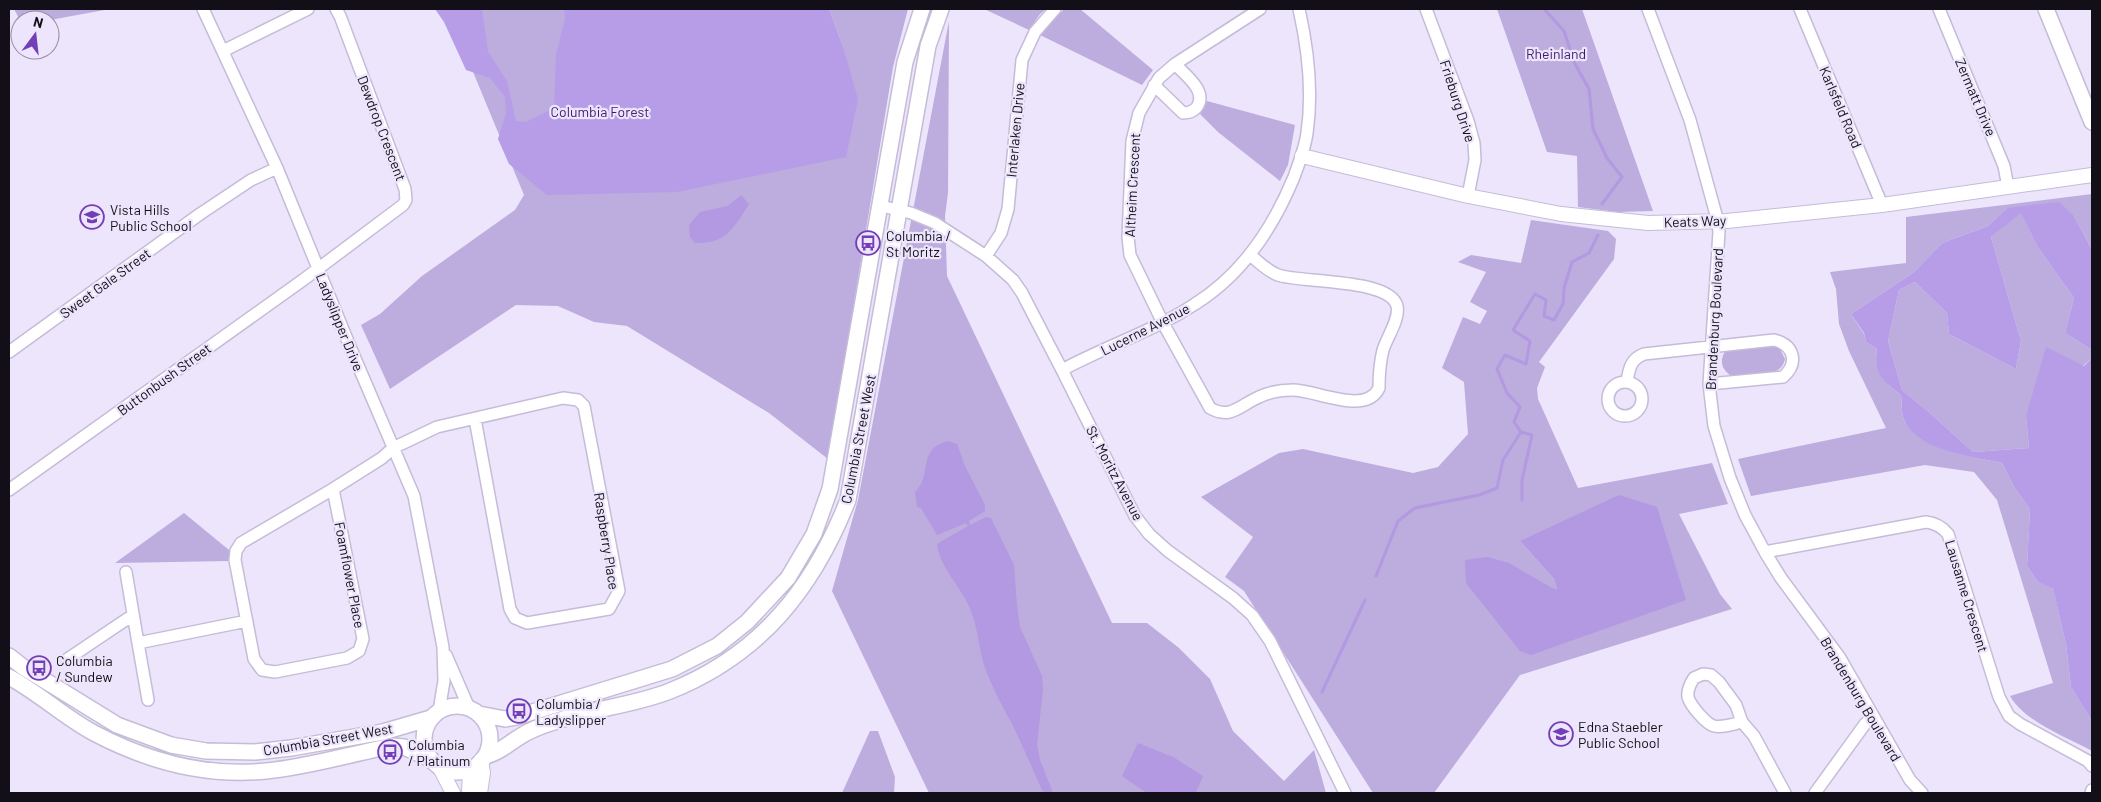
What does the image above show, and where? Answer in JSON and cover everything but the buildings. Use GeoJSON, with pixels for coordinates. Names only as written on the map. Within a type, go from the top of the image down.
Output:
{"type":"FeatureCollection","features":[{"type":"Feature","properties":{"kind":"main road","name":"Columbia Street West"},"geometry":{"type":"LineString","coordinates":[[474,711],[505,719],[516,717],[672,670],[717,646],[740,628],[788,578],[814,534],[830,489],[905,62],[922,9]]}},
{"type":"Feature","properties":{"kind":"main road","name":"Columbia Street West"},"geometry":{"type":"LineString","coordinates":[[479,762],[522,735],[539,727],[561,719],[668,691],[699,678],[736,657],[790,605],[815,570],[838,525],[848,500],[928,46],[941,9]]}},
{"type":"Feature","properties":{"kind":"main road"},"geometry":{"type":"LineString","coordinates":[[2046,9],[2092,122]]}},
{"type":"Feature","properties":{"kind":"main road","name":"Columbia Street West"},"geometry":{"type":"LineString","coordinates":[[9,656],[28,670],[117,724],[171,745],[206,751],[255,752],[291,748],[383,732],[435,714]]}},
{"type":"Feature","properties":{"kind":"main road","name":"Columbia Street West"},"geometry":{"type":"LineString","coordinates":[[9,677],[26,686],[67,717],[119,746],[149,758],[180,766],[220,771],[265,771],[392,746],[404,747],[434,762]]}},
{"type":"Feature","properties":{"kind":"main road"},"geometry":{"type":"LineString","coordinates":[[459,706],[474,711],[485,722],[489,732],[489,743],[479,762],[454,771],[434,762],[425,749],[424,738],[426,728],[435,714],[448,707],[459,706]]}},
{"type":"Feature","properties":{"kind":"street","name":"Ladyslipper Drive"},"geometry":{"type":"LineString","coordinates":[[203,9],[278,168],[414,496],[443,646],[444,681],[435,714]]}},
{"type":"Feature","properties":{"kind":"street"},"geometry":{"type":"LineString","coordinates":[[223,51],[308,9]]}},
{"type":"Feature","properties":{"kind":"street","name":"Dewdrop Crescent"},"geometry":{"type":"LineString","coordinates":[[318,268],[400,209],[406,200],[406,194],[336,9]]}},
{"type":"Feature","properties":{"kind":"street","name":"Interlaken Drive"},"geometry":{"type":"LineString","coordinates":[[986,256],[1001,233],[1008,209],[1022,60],[1035,32],[1056,9]]}},
{"type":"Feature","properties":{"kind":"street","name":"Altheim Crescent"},"geometry":{"type":"LineString","coordinates":[[1250,255],[1270,271],[1280,276],[1332,280],[1380,291],[1392,299],[1397,306],[1397,316],[1384,348],[1379,388],[1376,394],[1370,398],[1355,402],[1294,390],[1279,390],[1258,397],[1229,413],[1219,413],[1210,408],[1162,323],[1133,265],[1128,237],[1133,132],[1144,102],[1154,85],[1176,64],[1260,9]]}},
{"type":"Feature","properties":{"kind":"street","name":"Lucerne Avenue"},"geometry":{"type":"LineString","coordinates":[[1062,370],[1162,323],[1197,303],[1216,289],[1250,255],[1272,225],[1302,156],[1307,134],[1310,106],[1308,51],[1299,9]]}},
{"type":"Feature","properties":{"kind":"street","name":"Frieburg Drive"},"geometry":{"type":"LineString","coordinates":[[1426,9],[1468,121],[1474,143],[1475,160],[1468,196]]}},
{"type":"Feature","properties":{"kind":"street","name":"Brandenburg Boulevard"},"geometry":{"type":"LineString","coordinates":[[1648,9],[1690,120],[1718,222],[1709,384],[1714,426],[1730,478],[1745,515],[1765,552],[1781,578],[1840,658],[1910,780],[1922,793]]}},
{"type":"Feature","properties":{"kind":"street","name":"Karlsfeld Road"},"geometry":{"type":"LineString","coordinates":[[1800,9],[1882,205]]}},
{"type":"Feature","properties":{"kind":"street","name":"Zermatt Drive"},"geometry":{"type":"LineString","coordinates":[[1939,9],[2004,166],[2008,187]]}},
{"type":"Feature","properties":{"kind":"street"},"geometry":{"type":"LineString","coordinates":[[1154,85],[1183,113],[1190,113],[1195,110],[1200,101],[1200,92],[1176,64]]}},
{"type":"Feature","properties":{"kind":"street","name":"Keats Way"},"geometry":{"type":"LineString","coordinates":[[1302,156],[1468,196],[1561,214],[1648,222],[1718,222],[1882,205],[2092,175]]}},
{"type":"Feature","properties":{"kind":"street","name":"Sweet Gale Street"},"geometry":{"type":"LineString","coordinates":[[9,352],[200,214],[250,180],[278,168]]}},
{"type":"Feature","properties":{"kind":"street","name":"St. Moritz Avenue"},"geometry":{"type":"LineString","coordinates":[[881,206],[923,216],[935,223],[1002,268],[1022,293],[1135,516],[1149,534],[1168,551],[1233,598],[1252,615],[1270,641],[1344,793]]}},
{"type":"Feature","properties":{"kind":"street","name":"Buttonbush Street"},"geometry":{"type":"LineString","coordinates":[[9,490],[318,268]]}},
{"type":"Feature","properties":{"kind":"street"},"geometry":{"type":"LineString","coordinates":[[1627,382],[1629,367],[1636,357],[1644,354],[1774,340],[1781,342],[1790,349],[1792,364],[1787,374],[1783,377],[1709,384]]}},
{"type":"Feature","properties":{"kind":"street","name":"Raspberry Place"},"geometry":{"type":"LineString","coordinates":[[393,448],[437,427],[563,398],[578,400],[584,406],[618,591],[609,609],[526,622],[515,618],[510,608],[475,419]]}},
{"type":"Feature","properties":{"kind":"street","name":"Foamflower Place"},"geometry":{"type":"LineString","coordinates":[[333,489],[363,639],[359,650],[347,658],[275,672],[262,670],[254,660],[235,560],[236,551],[241,543],[333,489],[382,458],[393,448]]}},
{"type":"Feature","properties":{"kind":"street","name":"Lausanne Crescent"},"geometry":{"type":"LineString","coordinates":[[1765,552],[1926,522],[1932,522],[1943,529],[1948,534],[1999,697],[2009,716],[2092,766]]}},
{"type":"Feature","properties":{"kind":"street"},"geometry":{"type":"LineString","coordinates":[[126,572],[148,700]]}},
{"type":"Feature","properties":{"kind":"street"},"geometry":{"type":"LineString","coordinates":[[66,660],[132,615]]}},
{"type":"Feature","properties":{"kind":"street"},"geometry":{"type":"LineString","coordinates":[[138,642],[247,621]]}},
{"type":"Feature","properties":{"kind":"street","name":"Ladyslipper Drive"},"geometry":{"type":"LineString","coordinates":[[443,646],[474,711]]}},
{"type":"Feature","properties":{"kind":"street"},"geometry":{"type":"LineString","coordinates":[[1742,722],[1721,727],[1712,726],[1704,721],[1688,698],[1688,687],[1694,678],[1703,674],[1711,675],[1719,682],[1736,705],[1742,722],[1754,736],[1785,793]]}},
{"type":"Feature","properties":{"kind":"street"},"geometry":{"type":"LineString","coordinates":[[1816,793],[1865,724],[1873,717]]}},
{"type":"Feature","properties":{"kind":"street"},"geometry":{"type":"LineString","coordinates":[[434,762],[454,793]]}},
{"type":"Feature","properties":{"kind":"street"},"geometry":{"type":"LineString","coordinates":[[469,793],[479,762]]}},
{"type":"Feature","properties":{"kind":"street"},"geometry":{"type":"LineString","coordinates":[[479,762],[483,773],[480,793]]}},
{"type":"Feature","properties":{"kind":"green space"},"geometry":{"type":"Polygon","coordinates":[[[110,9],[60,18],[60,10],[15,10],[110,9]]]}},
{"type":"Feature","properties":{"kind":"green space","name":"Columbia Forest"},"geometry":{"type":"Polygon","coordinates":[[[435,9],[482,9],[488,52],[507,81],[516,121],[526,122],[554,108],[556,55],[565,19],[564,9],[829,9],[842,44],[858,99],[846,157],[677,192],[547,195],[509,164],[498,139],[506,113],[505,97],[490,78],[466,70],[444,22],[435,9]]]}},
{"type":"Feature","properties":{"kind":"green space"},"geometry":{"type":"Polygon","coordinates":[[[447,9],[814,9],[842,44],[829,9],[908,9],[893,67],[828,459],[769,413],[627,326],[594,322],[558,306],[516,305],[390,389],[361,325],[380,314],[422,276],[515,210],[524,195],[447,9]]]}},
{"type":"Feature","properties":{"kind":"green space"},"geometry":{"type":"Polygon","coordinates":[[[984,9],[1046,9],[1040,14],[1029,30],[984,9]]]}},
{"type":"Feature","properties":{"kind":"green space"},"geometry":{"type":"Polygon","coordinates":[[[1064,9],[1080,9],[1153,70],[1142,85],[1040,35],[1064,9]]]}},
{"type":"Feature","properties":{"kind":"green space","name":"Rheinland"},"geometry":{"type":"Polygon","coordinates":[[[1497,9],[1582,9],[1653,211],[1618,212],[1578,207],[1577,156],[1547,152],[1497,9]]]}},
{"type":"Feature","properties":{"kind":"green space"},"geometry":{"type":"Polygon","coordinates":[[[949,21],[948,193],[945,216],[947,276],[1112,623],[1147,623],[1179,648],[1210,679],[1233,731],[1284,781],[1314,750],[1326,793],[1196,793],[1202,776],[1123,776],[1146,793],[929,793],[832,591],[858,500],[949,21]]]}},
{"type":"Feature","properties":{"kind":"green space"},"geometry":{"type":"Polygon","coordinates":[[[1207,101],[1295,125],[1288,165],[1280,181],[1218,132],[1200,114],[1207,101]]]}},
{"type":"Feature","properties":{"kind":"green space"},"geometry":{"type":"Polygon","coordinates":[[[2092,194],[2092,250],[2074,216],[2007,208],[1988,226],[1942,243],[1914,272],[1851,314],[1864,334],[1866,342],[1877,349],[1878,371],[1881,376],[1901,395],[1904,419],[1912,432],[1934,446],[1948,451],[2002,463],[2014,487],[2030,509],[2027,566],[2038,582],[2053,587],[2066,644],[2071,687],[2092,721],[2092,751],[2025,714],[2010,696],[2053,683],[1997,500],[1974,472],[1925,465],[1751,496],[1738,459],[1886,428],[1849,351],[1839,324],[1836,289],[1830,272],[1906,263],[1906,217],[2092,194]]]}},
{"type":"Feature","properties":{"kind":"green space"},"geometry":{"type":"Polygon","coordinates":[[[2059,202],[2074,216],[2092,250],[2092,350],[2065,333],[2074,298],[2037,246],[2021,213],[1991,237],[2021,341],[2016,369],[1949,334],[1947,313],[1915,282],[1899,290],[1888,341],[1902,390],[1973,452],[2029,448],[2026,416],[2046,347],[2084,366],[2092,358],[2092,721],[2071,687],[2066,644],[2053,588],[2038,582],[2027,566],[2030,509],[2014,487],[2002,463],[1948,451],[1922,440],[1912,432],[1904,419],[1901,395],[1884,381],[1878,371],[1877,349],[1866,342],[1864,333],[1851,314],[1914,272],[1942,243],[1988,226],[2007,208],[2059,202]]]}},
{"type":"Feature","properties":{"kind":"green space"},"geometry":{"type":"Polygon","coordinates":[[[2021,212],[2037,246],[2074,298],[2065,333],[2092,350],[2092,358],[2026,416],[2029,448],[1973,452],[1902,390],[1888,341],[1899,290],[1915,282],[1947,313],[1949,334],[2016,369],[2021,341],[1991,237],[2021,212]]]}},
{"type":"Feature","properties":{"kind":"green space"},"geometry":{"type":"Polygon","coordinates":[[[1531,220],[1608,231],[1616,239],[1614,259],[1539,362],[1545,367],[1537,388],[1538,399],[1578,488],[1712,463],[1728,504],[1679,514],[1720,594],[1732,609],[1520,675],[1434,793],[1373,793],[1244,591],[1225,577],[1253,537],[1201,497],[1279,453],[1303,449],[1413,473],[1438,467],[1468,434],[1464,382],[1442,368],[1463,317],[1480,324],[1487,311],[1470,302],[1486,272],[1458,262],[1471,255],[1521,263],[1531,220]],[[1520,541],[1554,579],[1557,589],[1466,583],[1686,599],[1520,541]]]}},
{"type":"Feature","properties":{"kind":"green space"},"geometry":{"type":"Polygon","coordinates":[[[1772,345],[1779,347],[1785,359],[1782,366],[1771,373],[1755,376],[1732,376],[1723,368],[1722,357],[1726,350],[1772,345]]]}},
{"type":"Feature","properties":{"kind":"green space"},"geometry":{"type":"Polygon","coordinates":[[[184,513],[229,550],[229,561],[115,563],[184,513]]]}},
{"type":"Feature","properties":{"kind":"green space"},"geometry":{"type":"Polygon","coordinates":[[[870,731],[878,731],[895,777],[894,793],[842,793],[870,731]]]}},
{"type":"Feature","properties":{"kind":"shaded area"},"geometry":{"type":"Polygon","coordinates":[[[741,195],[749,204],[728,233],[714,241],[695,243],[690,237],[689,225],[700,212],[728,206],[741,195]]]}},
{"type":"Feature","properties":{"kind":"shaded area"},"geometry":{"type":"Polygon","coordinates":[[[948,441],[957,444],[965,466],[985,505],[985,511],[969,521],[970,525],[986,517],[991,518],[1014,565],[1020,627],[1042,676],[1043,689],[1037,745],[1040,760],[1053,793],[1045,793],[1042,790],[984,666],[971,611],[942,562],[939,553],[937,544],[968,526],[966,523],[937,535],[921,508],[917,507],[915,492],[923,478],[928,456],[938,445],[948,441]]]}},
{"type":"Feature","properties":{"kind":"shaded area"},"geometry":{"type":"Polygon","coordinates":[[[1619,495],[1657,507],[1686,600],[1531,655],[1520,651],[1466,583],[1465,560],[1487,557],[1509,563],[1552,588],[1557,589],[1554,579],[1520,541],[1619,495]]]}},
{"type":"Feature","properties":{"kind":"shaded area"},"geometry":{"type":"Polygon","coordinates":[[[1138,743],[1173,757],[1203,776],[1196,793],[1146,793],[1122,776],[1138,743]]]}},
{"type":"Feature","properties":{"kind":"waterway"},"geometry":{"type":"LineString","coordinates":[[1544,9],[1564,31],[1575,64],[1589,89],[1593,129],[1607,158],[1622,177],[1602,204]]}},
{"type":"Feature","properties":{"kind":"waterway"},"geometry":{"type":"LineString","coordinates":[[1522,500],[1522,480],[1532,435],[1521,432],[1514,422],[1520,407],[1507,393],[1497,369],[1505,355],[1526,364],[1530,341],[1513,330],[1535,294],[1546,300],[1544,316],[1554,320],[1563,304],[1564,288],[1572,262],[1589,253],[1598,235]]}},
{"type":"Feature","properties":{"kind":"waterway"},"geometry":{"type":"LineString","coordinates":[[1376,576],[1398,521],[1415,508],[1479,495],[1497,488],[1503,460],[1521,432]]}},
{"type":"Feature","properties":{"kind":"waterway"},"geometry":{"type":"LineString","coordinates":[[1322,692],[1365,600]]}},
{"type":"Feature","properties":{"kind":"place","name":"Vista Hills Public School"},"geometry":{"type":"Point","coordinates":[92,217]}},
{"type":"Feature","properties":{"kind":"place","name":"Columbia / St Moritz"},"geometry":{"type":"Point","coordinates":[868,243]}},
{"type":"Feature","properties":{"kind":"place","name":"Columbia / Sundew"},"geometry":{"type":"Point","coordinates":[39,668]}},
{"type":"Feature","properties":{"kind":"place","name":"Columbia / Ladyslipper"},"geometry":{"type":"Point","coordinates":[519,711]}},
{"type":"Feature","properties":{"kind":"place","name":"Edna Staebler Public School"},"geometry":{"type":"Point","coordinates":[1561,734]}},
{"type":"Feature","properties":{"kind":"place","name":"Columbia / Platinum"},"geometry":{"type":"Point","coordinates":[390,752]}}]}
